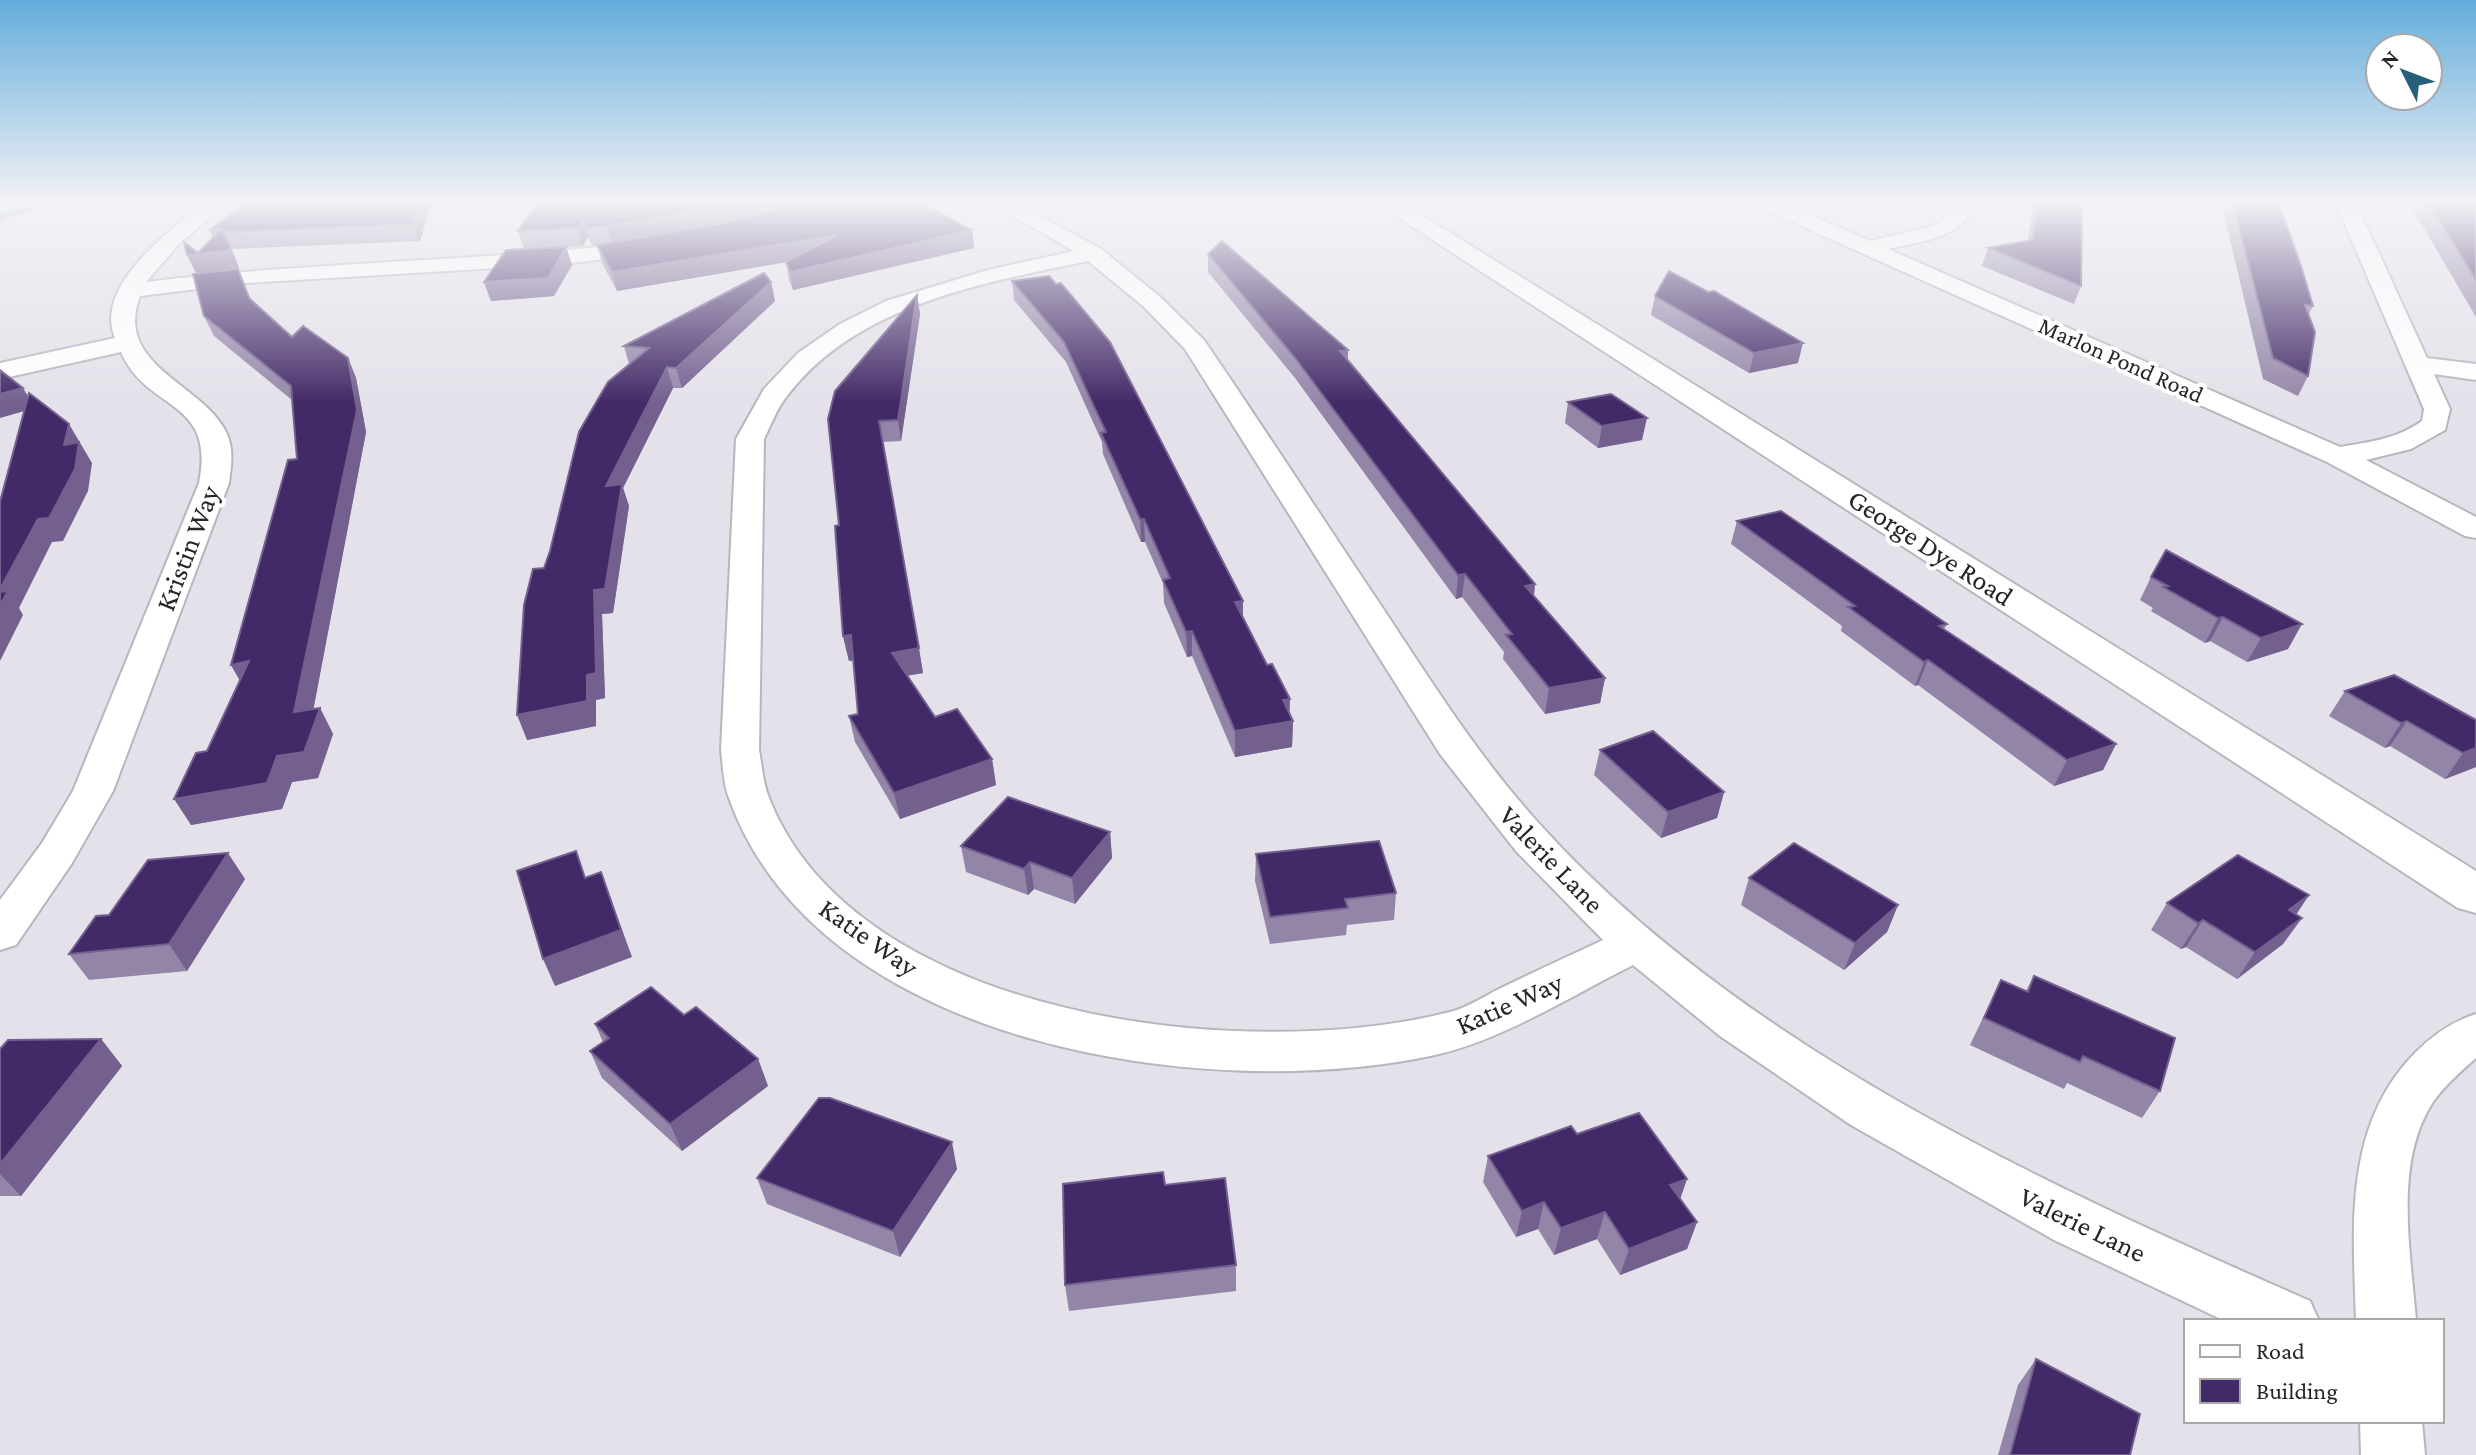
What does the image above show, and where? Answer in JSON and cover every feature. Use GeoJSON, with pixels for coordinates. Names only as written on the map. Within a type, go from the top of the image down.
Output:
{"type":"FeatureCollection","features":[{"type":"Feature","properties":{"kind":"street"},"geometry":{"type":"LineString","coordinates":[[0,371],[127,343],[122,313],[128,291],[143,269]]}},
{"type":"Feature","properties":{"kind":"street"},"geometry":{"type":"LineString","coordinates":[[128,291],[284,273],[361,269]]}},
{"type":"Feature","properties":{"kind":"street","name":"Katie Way"},"geometry":{"type":"LineString","coordinates":[[1020,269],[969,280],[881,313],[842,333],[802,361],[777,387],[759,414],[750,439],[740,750],[749,797],[770,843],[810,895],[860,938],[924,977],[1000,1009],[1086,1034],[1180,1048],[1276,1052],[1372,1045],[1463,1028],[1637,943]]}},
{"type":"Feature","properties":{"kind":"street","name":"Valerie Lane"},"geometry":{"type":"LineString","coordinates":[[1113,269],[1161,308],[1195,345],[1454,745],[1495,800],[1559,871],[1637,943],[1786,1055],[1919,1138],[2074,1222],[2285,1319]]}},
{"type":"Feature","properties":{"kind":"street","name":"George Dye Road"},"geometry":{"type":"LineString","coordinates":[[1491,269],[2476,895]]}},
{"type":"Feature","properties":{"kind":"street","name":"Marlon Pond Road"},"geometry":{"type":"LineString","coordinates":[[1914,269],[2337,456],[2476,529]]}},
{"type":"Feature","properties":{"kind":"street"},"geometry":{"type":"LineString","coordinates":[[2337,456],[2398,445],[2420,437],[2435,424],[2437,409],[2375,269]]}},
{"type":"Feature","properties":{"kind":"street","name":"Kristin Way"},"geometry":{"type":"LineString","coordinates":[[0,933],[57,853],[93,791],[214,483],[219,455],[214,433],[202,415],[140,366],[127,343]]}},
{"type":"Feature","properties":{"kind":"street"},"geometry":{"type":"LineString","coordinates":[[2418,364],[2476,372]]}},
{"type":"Feature","properties":{"kind":"street"},"geometry":{"type":"LineString","coordinates":[[2386,1319],[2381,1183],[2395,1122],[2425,1073],[2476,1033]]}},
{"type":"Feature","properties":{"kind":"street"},"geometry":{"type":"LineString","coordinates":[[2391,1423],[2393,1455]]}},
{"type":"Feature","properties":{"kind":"building"},"geometry":{"type":"Polygon","coordinates":[[[238,269],[249,298],[292,337],[303,326],[348,358],[357,410],[294,712],[320,708],[304,752],[277,756],[267,783],[174,799],[196,753],[207,751],[249,661],[231,665],[288,460],[297,459],[291,386],[204,316],[193,274],[238,269]]]}},
{"type":"Feature","properties":{"kind":"building"},"geometry":{"type":"Polygon","coordinates":[[[493,269],[553,269],[548,278],[484,282],[493,269]]]}},
{"type":"Feature","properties":{"kind":"building"},"geometry":{"type":"Polygon","coordinates":[[[1220,269],[1254,269],[1348,350],[1340,351],[1535,584],[1525,586],[1605,678],[1549,688],[1506,635],[1512,634],[1465,574],[1458,575],[1295,358],[1220,269]]]}},
{"type":"Feature","properties":{"kind":"building"},"geometry":{"type":"Polygon","coordinates":[[[2039,269],[2081,269],[2081,286],[2039,269]]]}},
{"type":"Feature","properties":{"kind":"building"},"geometry":{"type":"Polygon","coordinates":[[[2250,269],[2302,269],[2313,306],[2305,305],[2315,332],[2308,376],[2273,358],[2250,269]]]}},
{"type":"Feature","properties":{"kind":"building"},"geometry":{"type":"Polygon","coordinates":[[[1669,271],[1708,292],[1714,291],[1803,343],[1754,353],[1655,296],[1669,271]]]}},
{"type":"Feature","properties":{"kind":"building"},"geometry":{"type":"Polygon","coordinates":[[[764,273],[771,282],[676,368],[667,367],[606,486],[622,484],[605,589],[594,590],[596,673],[587,675],[587,701],[517,715],[524,605],[533,569],[544,568],[550,551],[579,432],[608,382],[649,348],[624,346],[764,273]]]}},
{"type":"Feature","properties":{"kind":"building"},"geometry":{"type":"Polygon","coordinates":[[[1049,276],[1056,284],[1061,283],[1110,342],[1243,601],[1235,602],[1267,665],[1272,664],[1290,699],[1283,700],[1293,721],[1235,731],[1192,631],[1186,632],[1163,580],[1170,578],[1101,433],[1106,432],[1064,342],[1012,281],[1049,276]]]}},
{"type":"Feature","properties":{"kind":"building"},"geometry":{"type":"Polygon","coordinates":[[[917,295],[898,420],[879,421],[919,648],[892,653],[935,717],[957,709],[992,759],[894,793],[849,716],[858,714],[851,635],[843,636],[835,526],[839,525],[828,419],[835,391],[917,295]]]}},
{"type":"Feature","properties":{"kind":"building"},"geometry":{"type":"Polygon","coordinates":[[[0,370],[23,388],[0,394],[0,370]]]}},
{"type":"Feature","properties":{"kind":"building"},"geometry":{"type":"Polygon","coordinates":[[[29,393],[69,424],[64,445],[79,442],[75,469],[49,518],[38,519],[0,589],[0,502],[29,393]]]}},
{"type":"Feature","properties":{"kind":"building"},"geometry":{"type":"Polygon","coordinates":[[[1611,394],[1647,418],[1602,426],[1568,402],[1611,394]]]}},
{"type":"Feature","properties":{"kind":"building"},"geometry":{"type":"Polygon","coordinates":[[[1781,511],[1947,624],[1939,626],[2116,744],[2067,760],[1848,607],[1855,606],[1737,521],[1781,511]]]}},
{"type":"Feature","properties":{"kind":"building"},"geometry":{"type":"Polygon","coordinates":[[[2166,550],[2302,624],[2261,638],[2223,617],[2218,618],[2151,577],[2166,550]]]}},
{"type":"Feature","properties":{"kind":"building"},"geometry":{"type":"Polygon","coordinates":[[[8,591],[0,605],[0,592],[8,591]]]}},
{"type":"Feature","properties":{"kind":"building"},"geometry":{"type":"Polygon","coordinates":[[[2394,675],[2476,720],[2476,748],[2463,753],[2345,691],[2394,675]]]}},
{"type":"Feature","properties":{"kind":"building"},"geometry":{"type":"Polygon","coordinates":[[[1653,731],[1724,792],[1668,812],[1600,750],[1653,731]]]}},
{"type":"Feature","properties":{"kind":"building"},"geometry":{"type":"Polygon","coordinates":[[[1008,797],[1110,832],[1072,878],[1030,862],[1024,869],[961,846],[1008,797]]]}},
{"type":"Feature","properties":{"kind":"building"},"geometry":{"type":"Polygon","coordinates":[[[1379,841],[1396,893],[1345,899],[1348,908],[1270,917],[1256,854],[1379,841]]]}},
{"type":"Feature","properties":{"kind":"building"},"geometry":{"type":"Polygon","coordinates":[[[1794,843],[1898,905],[1855,943],[1749,878],[1794,843]]]}},
{"type":"Feature","properties":{"kind":"building"},"geometry":{"type":"Polygon","coordinates":[[[576,851],[585,878],[601,872],[621,930],[543,959],[517,871],[576,851]]]}},
{"type":"Feature","properties":{"kind":"building"},"geometry":{"type":"Polygon","coordinates":[[[228,853],[169,944],[69,954],[96,916],[109,915],[148,860],[228,853]]]}},
{"type":"Feature","properties":{"kind":"building"},"geometry":{"type":"Polygon","coordinates":[[[2238,855],[2309,895],[2289,910],[2302,918],[2255,952],[2203,920],[2198,923],[2167,903],[2238,855]]]}},
{"type":"Feature","properties":{"kind":"building"},"geometry":{"type":"Polygon","coordinates":[[[2034,976],[2175,1038],[2160,1091],[2083,1056],[2080,1062],[1984,1018],[2001,980],[2028,992],[2034,976]]]}},
{"type":"Feature","properties":{"kind":"building"},"geometry":{"type":"Polygon","coordinates":[[[651,987],[684,1015],[696,1007],[758,1059],[670,1124],[590,1051],[609,1038],[595,1024],[651,987]]]}},
{"type":"Feature","properties":{"kind":"building"},"geometry":{"type":"Polygon","coordinates":[[[101,1039],[0,1164],[0,1049],[8,1040],[101,1039]]]}},
{"type":"Feature","properties":{"kind":"building"},"geometry":{"type":"Polygon","coordinates":[[[819,1098],[830,1098],[952,1142],[893,1231],[757,1178],[819,1098]]]}},
{"type":"Feature","properties":{"kind":"building"},"geometry":{"type":"Polygon","coordinates":[[[1639,1113],[1687,1179],[1670,1185],[1697,1222],[1629,1249],[1605,1212],[1561,1228],[1544,1202],[1522,1211],[1488,1156],[1571,1126],[1577,1134],[1639,1113]]]}},
{"type":"Feature","properties":{"kind":"building"},"geometry":{"type":"Polygon","coordinates":[[[1163,1172],[1165,1185],[1225,1178],[1236,1265],[1065,1285],[1063,1184],[1163,1172]]]}},
{"type":"Feature","properties":{"kind":"building"},"geometry":{"type":"Polygon","coordinates":[[[2036,1359],[2140,1414],[2130,1455],[2010,1455],[2036,1359]]]}}]}
